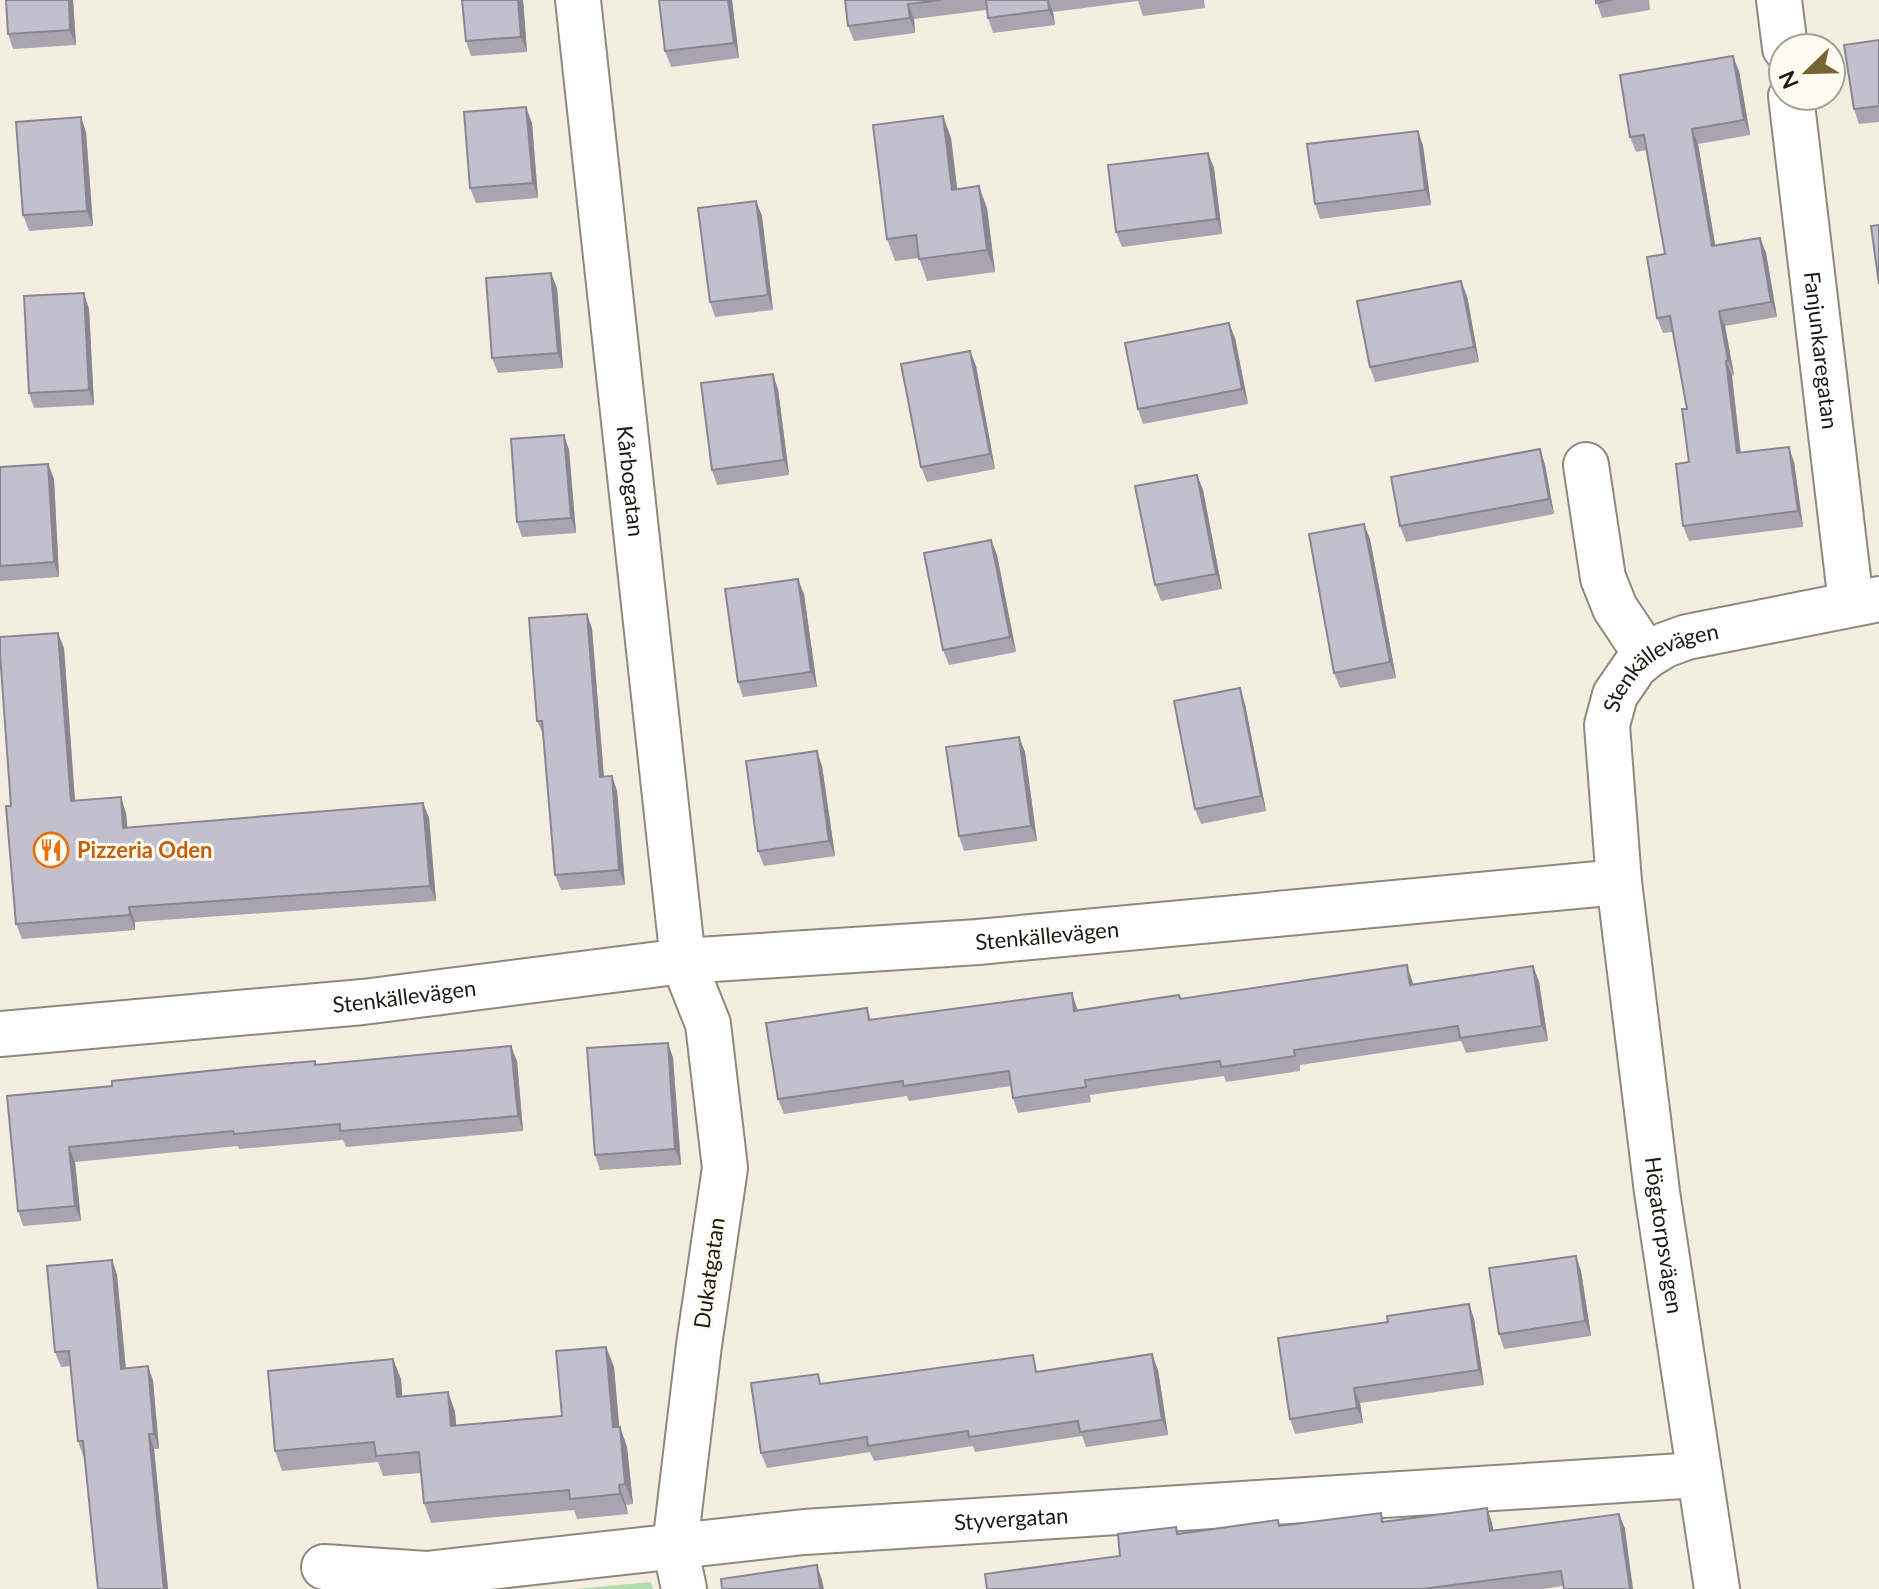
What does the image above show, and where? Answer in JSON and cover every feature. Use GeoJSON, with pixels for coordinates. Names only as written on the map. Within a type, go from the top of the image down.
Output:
{"type":"FeatureCollection","features":[{"type":"Feature","properties":{"kind":"street","name":"Kårbogatan"},"geometry":{"type":"LineString","coordinates":[[578,0],[683,961]]}},
{"type":"Feature","properties":{"kind":"street"},"geometry":{"type":"LineString","coordinates":[[1779,0],[1783,32]]}},
{"type":"Feature","properties":{"kind":"street","name":"Fanjunkaregatan"},"geometry":{"type":"LineString","coordinates":[[1793,112],[1865,601]]}},
{"type":"Feature","properties":{"kind":"street"},"geometry":{"type":"LineString","coordinates":[[1586,465],[1603,578],[1615,608],[1647,656]]}},
{"type":"Feature","properties":{"kind":"street","name":"Stenkällevägen"},"geometry":{"type":"LineString","coordinates":[[0,1034],[363,1002],[683,961],[978,942],[1619,882],[1607,725],[1615,695],[1635,666],[1665,645],[1687,637],[1865,601]]}},
{"type":"Feature","properties":{"kind":"street","name":"Högatorpsvägen"},"geometry":{"type":"LineString","coordinates":[[1619,882],[1657,1192],[1717,1589]]}},
{"type":"Feature","properties":{"kind":"street","name":"Dukatgatan"},"geometry":{"type":"LineString","coordinates":[[683,961],[708,1024],[725,1168],[699,1345],[675,1546],[684,1589]]}},
{"type":"Feature","properties":{"kind":"street","name":"Styvergatan"},"geometry":{"type":"LineString","coordinates":[[324,1567],[426,1574],[804,1532],[1698,1475]]}},
{"type":"Feature","properties":{"kind":"green space"},"geometry":{"type":"Polygon","coordinates":[[[651,1582],[653,1589],[575,1589],[651,1582]]]}},
{"type":"Feature","properties":{"kind":"building"},"geometry":{"type":"Polygon","coordinates":[[[6,0],[69,0],[70,30],[8,34],[6,0]]]}},
{"type":"Feature","properties":{"kind":"building"},"geometry":{"type":"Polygon","coordinates":[[[462,0],[518,0],[521,37],[466,41],[462,0]]]}},
{"type":"Feature","properties":{"kind":"building"},"geometry":{"type":"Polygon","coordinates":[[[659,0],[728,0],[734,43],[665,51],[659,0]]]}},
{"type":"Feature","properties":{"kind":"building"},"geometry":{"type":"Polygon","coordinates":[[[845,0],[941,0],[908,4],[910,18],[848,26],[845,0]]]}},
{"type":"Feature","properties":{"kind":"building"},"geometry":{"type":"Polygon","coordinates":[[[986,0],[1048,0],[1049,10],[988,18],[986,0]]]}},
{"type":"Feature","properties":{"kind":"building"},"geometry":{"type":"Polygon","coordinates":[[[1879,40],[1879,106],[1854,109],[1847,45],[1879,40]]]}},
{"type":"Feature","properties":{"kind":"building"},"geometry":{"type":"Polygon","coordinates":[[[1733,56],[1744,120],[1692,129],[1712,246],[1760,238],[1771,302],[1719,311],[1728,360],[1737,453],[1789,447],[1798,511],[1683,526],[1676,464],[1689,462],[1682,409],[1687,409],[1670,316],[1657,318],[1647,257],[1665,254],[1644,135],[1630,137],[1620,75],[1733,56]]]}},
{"type":"Feature","properties":{"kind":"building"},"geometry":{"type":"Polygon","coordinates":[[[526,107],[533,183],[470,188],[464,112],[526,107]]]}},
{"type":"Feature","properties":{"kind":"building"},"geometry":{"type":"Polygon","coordinates":[[[943,116],[952,190],[979,186],[987,250],[919,259],[916,235],[887,239],[873,125],[943,116]]]}},
{"type":"Feature","properties":{"kind":"building"},"geometry":{"type":"Polygon","coordinates":[[[81,117],[87,211],[23,215],[16,122],[81,117]]]}},
{"type":"Feature","properties":{"kind":"building"},"geometry":{"type":"Polygon","coordinates":[[[1418,131],[1425,190],[1315,204],[1307,144],[1418,131]]]}},
{"type":"Feature","properties":{"kind":"building"},"geometry":{"type":"Polygon","coordinates":[[[1208,153],[1217,219],[1116,232],[1108,165],[1208,153]]]}},
{"type":"Feature","properties":{"kind":"building"},"geometry":{"type":"Polygon","coordinates":[[[756,201],[768,295],[710,302],[698,208],[756,201]]]}},
{"type":"Feature","properties":{"kind":"building"},"geometry":{"type":"Polygon","coordinates":[[[1879,225],[1879,284],[1871,226],[1879,225]]]}},
{"type":"Feature","properties":{"kind":"building"},"geometry":{"type":"Polygon","coordinates":[[[551,273],[558,353],[492,358],[486,278],[551,273]]]}},
{"type":"Feature","properties":{"kind":"building"},"geometry":{"type":"Polygon","coordinates":[[[1461,281],[1474,347],[1370,367],[1357,301],[1461,281]]]}},
{"type":"Feature","properties":{"kind":"building"},"geometry":{"type":"Polygon","coordinates":[[[84,293],[89,390],[29,393],[24,296],[84,293]]]}},
{"type":"Feature","properties":{"kind":"building"},"geometry":{"type":"Polygon","coordinates":[[[1229,323],[1242,389],[1138,409],[1125,343],[1229,323]]]}},
{"type":"Feature","properties":{"kind":"building"},"geometry":{"type":"Polygon","coordinates":[[[970,351],[990,454],[921,467],[901,364],[970,351]]]}},
{"type":"Feature","properties":{"kind":"building"},"geometry":{"type":"Polygon","coordinates":[[[773,374],[784,460],[712,470],[701,383],[773,374]]]}},
{"type":"Feature","properties":{"kind":"building"},"geometry":{"type":"Polygon","coordinates":[[[564,435],[571,518],[517,522],[511,439],[564,435]]]}},
{"type":"Feature","properties":{"kind":"building"},"geometry":{"type":"Polygon","coordinates":[[[1540,449],[1549,499],[1400,526],[1391,477],[1540,449]]]}},
{"type":"Feature","properties":{"kind":"building"},"geometry":{"type":"Polygon","coordinates":[[[48,464],[54,562],[0,566],[0,467],[48,464]]]}},
{"type":"Feature","properties":{"kind":"building"},"geometry":{"type":"Polygon","coordinates":[[[1197,475],[1216,574],[1155,585],[1135,486],[1197,475]]]}},
{"type":"Feature","properties":{"kind":"building"},"geometry":{"type":"Polygon","coordinates":[[[1364,524],[1390,662],[1334,673],[1309,534],[1364,524]]]}},
{"type":"Feature","properties":{"kind":"building"},"geometry":{"type":"Polygon","coordinates":[[[991,540],[1010,637],[943,650],[924,553],[991,540]]]}},
{"type":"Feature","properties":{"kind":"building"},"geometry":{"type":"Polygon","coordinates":[[[798,579],[811,672],[738,682],[725,589],[798,579]]]}},
{"type":"Feature","properties":{"kind":"building"},"geometry":{"type":"Polygon","coordinates":[[[587,614],[600,777],[612,776],[619,870],[555,875],[542,721],[537,721],[529,618],[587,614]]]}},
{"type":"Feature","properties":{"kind":"building"},"geometry":{"type":"Polygon","coordinates":[[[58,633],[71,801],[121,797],[123,828],[423,803],[430,886],[129,907],[130,915],[16,924],[6,806],[11,806],[0,637],[58,633]]]}},
{"type":"Feature","properties":{"kind":"building"},"geometry":{"type":"Polygon","coordinates":[[[1240,688],[1261,796],[1195,809],[1174,701],[1240,688]]]}},
{"type":"Feature","properties":{"kind":"building"},"geometry":{"type":"Polygon","coordinates":[[[1019,737],[1031,826],[959,836],[946,747],[1019,737]]]}},
{"type":"Feature","properties":{"kind":"building"},"geometry":{"type":"Polygon","coordinates":[[[817,751],[829,841],[758,851],[746,761],[817,751]]]}},
{"type":"Feature","properties":{"kind":"building"},"geometry":{"type":"Polygon","coordinates":[[[1407,965],[1410,985],[1533,966],[1542,1026],[1460,1038],[1458,1026],[1294,1050],[1295,1056],[1221,1067],[1220,1061],[1085,1080],[1086,1087],[1013,1098],[1009,1071],[903,1086],[903,1081],[778,1099],[766,1023],[867,1008],[869,1020],[1072,993],[1074,1011],[1179,995],[1180,999],[1407,965]]]}},
{"type":"Feature","properties":{"kind":"building"},"geometry":{"type":"Polygon","coordinates":[[[668,1043],[675,1149],[595,1155],[587,1048],[668,1043]]]}},
{"type":"Feature","properties":{"kind":"building"},"geometry":{"type":"Polygon","coordinates":[[[511,1046],[518,1116],[340,1131],[340,1124],[234,1134],[233,1131],[69,1147],[75,1206],[18,1211],[7,1096],[112,1086],[112,1081],[246,1067],[315,1061],[315,1065],[511,1046]]]}},
{"type":"Feature","properties":{"kind":"building"},"geometry":{"type":"Polygon","coordinates":[[[1576,1256],[1585,1321],[1499,1334],[1489,1268],[1576,1256]]]}},
{"type":"Feature","properties":{"kind":"building"},"geometry":{"type":"Polygon","coordinates":[[[112,1260],[121,1369],[148,1366],[154,1434],[149,1434],[164,1589],[98,1589],[83,1441],[78,1441],[69,1351],[55,1352],[47,1266],[112,1260]]]}},
{"type":"Feature","properties":{"kind":"building"},"geometry":{"type":"Polygon","coordinates":[[[1469,1304],[1479,1370],[1354,1388],[1357,1408],[1290,1419],[1278,1338],[1388,1322],[1387,1316],[1469,1304]]]}},
{"type":"Feature","properties":{"kind":"building"},"geometry":{"type":"Polygon","coordinates":[[[606,1347],[613,1427],[620,1427],[625,1484],[619,1485],[620,1494],[570,1499],[569,1490],[424,1503],[419,1452],[376,1456],[374,1442],[275,1451],[268,1371],[393,1359],[397,1397],[448,1392],[451,1426],[562,1416],[556,1351],[606,1347]]]}},
{"type":"Feature","properties":{"kind":"building"},"geometry":{"type":"Polygon","coordinates":[[[1152,1354],[1162,1420],[1080,1432],[1078,1421],[969,1437],[968,1431],[868,1446],[867,1437],[761,1453],[751,1383],[818,1374],[820,1384],[1033,1355],[1036,1372],[1152,1354]]]}},
{"type":"Feature","properties":{"kind":"building"},"geometry":{"type":"Polygon","coordinates":[[[1487,1508],[1490,1531],[1619,1514],[1630,1589],[1564,1589],[1561,1571],[1422,1589],[987,1589],[985,1574],[1120,1556],[1118,1534],[1176,1527],[1177,1534],[1278,1520],[1279,1526],[1381,1513],[1382,1522],[1487,1508]]]}},
{"type":"Feature","properties":{"kind":"building"},"geometry":{"type":"Polygon","coordinates":[[[817,1565],[820,1589],[722,1589],[721,1579],[817,1565]]]}},
{"type":"Feature","properties":{"kind":"place","name":"Pizzeria Oden"},"geometry":{"type":"Point","coordinates":[51,850]}}]}
